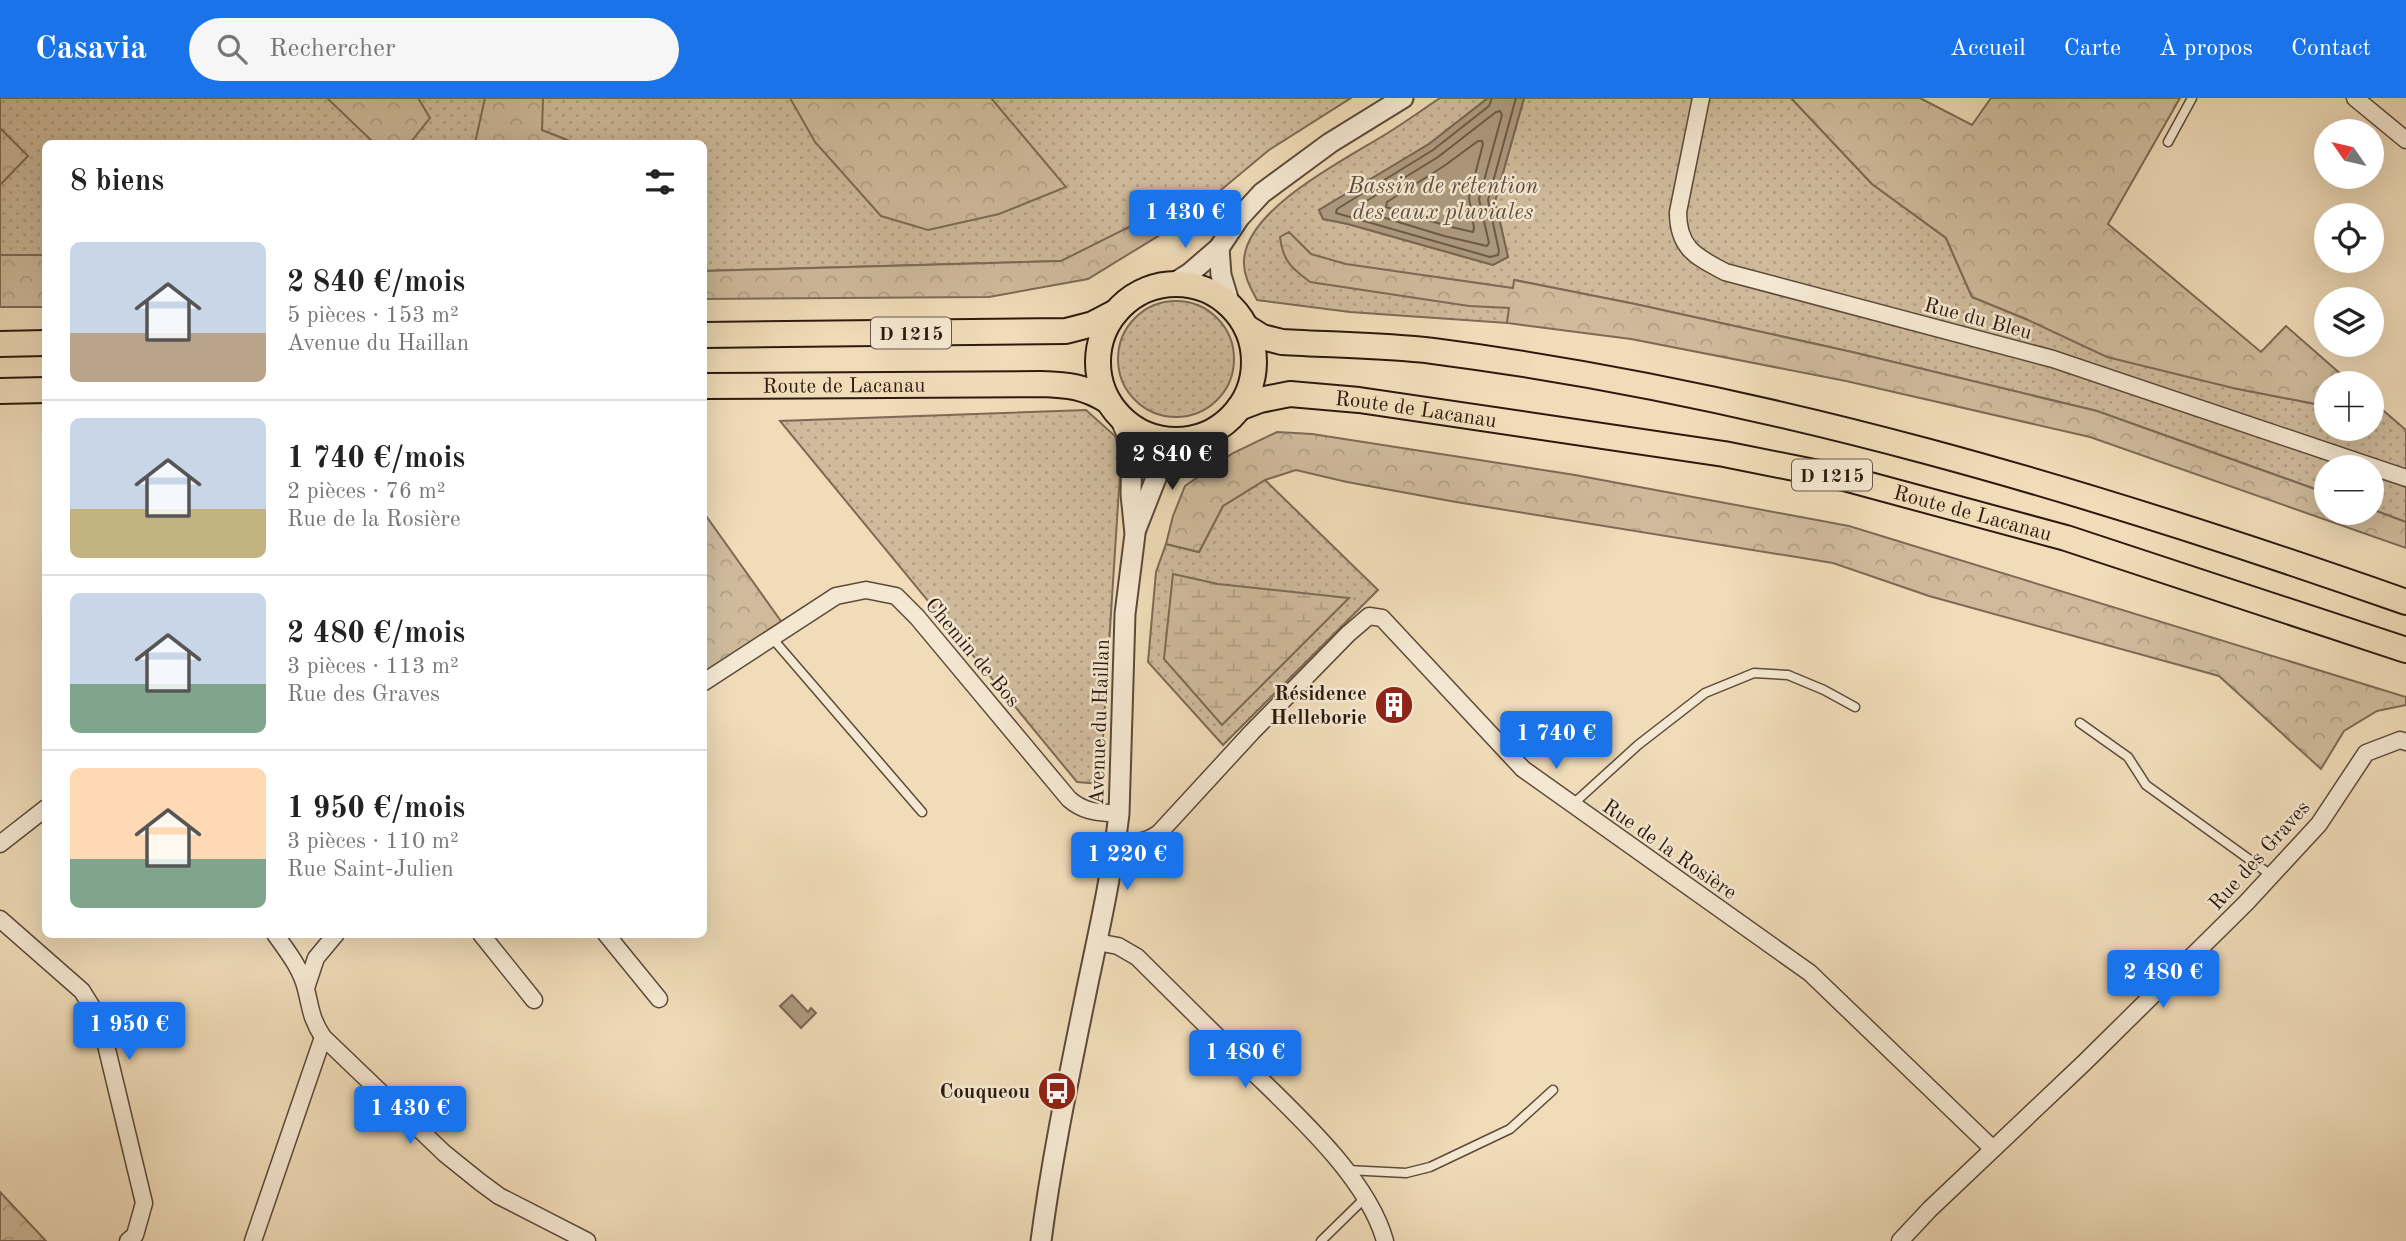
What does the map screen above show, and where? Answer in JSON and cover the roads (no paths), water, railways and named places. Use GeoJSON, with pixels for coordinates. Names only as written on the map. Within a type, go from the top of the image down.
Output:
{"type":"FeatureCollection","features":[{"type":"Feature","properties":{"kind":"main road"},"geometry":{"type":"LineString","coordinates":[[1174,283],[1195,285],[1214,293],[1230,305],[1246,327],[1253,347],[1254,368],[1249,389],[1239,408],[1220,427],[1195,438],[1175,440],[1154,437],[1135,429],[1114,408],[1099,379],[1098,355],[1103,332],[1116,312],[1132,297],[1152,287],[1174,283]]}},
{"type":"Feature","properties":{"kind":"main road","name":"D 1215"},"geometry":{"type":"LineString","coordinates":[[707,335],[1066,331],[1093,324],[1116,312]]}},
{"type":"Feature","properties":{"kind":"main road","name":"D 1215"},"geometry":{"type":"LineString","coordinates":[[1246,327],[1262,337],[1282,342],[1430,351],[1597,377],[1827,426],[2083,494],[2406,601]]}},
{"type":"Feature","properties":{"kind":"main road"},"geometry":{"type":"LineString","coordinates":[[0,344],[42,343]]}},
{"type":"Feature","properties":{"kind":"main road","name":"Route de Lacanau"},"geometry":{"type":"LineString","coordinates":[[707,386],[1072,386],[1090,390],[1114,408]]}},
{"type":"Feature","properties":{"kind":"main road"},"geometry":{"type":"LineString","coordinates":[[0,391],[42,390]]}},
{"type":"Feature","properties":{"kind":"main road","name":"Route de Lacanau"},"geometry":{"type":"LineString","coordinates":[[1239,408],[1260,400],[1290,394],[1359,400],[1724,454],[1844,478],[2066,538],[2406,650]]}},
{"type":"Feature","properties":{"kind":"street"},"geometry":{"type":"LineString","coordinates":[[1174,283],[1219,248],[1238,218],[1271,186],[1330,143],[1403,98]]}},
{"type":"Feature","properties":{"kind":"street","name":"Rue du Bleu"},"geometry":{"type":"LineString","coordinates":[[1701,98],[1678,212],[1678,228],[1685,245],[1698,257],[1726,272],[2053,359],[2406,478]]}},
{"type":"Feature","properties":{"kind":"street"},"geometry":{"type":"LineString","coordinates":[[2355,98],[2406,140]]}},
{"type":"Feature","properties":{"kind":"street"},"geometry":{"type":"LineString","coordinates":[[1219,248],[1221,275],[1230,305]]}},
{"type":"Feature","properties":{"kind":"street","name":"Avenue du Haillan"},"geometry":{"type":"LineString","coordinates":[[1114,408],[1132,451],[1131,494],[1135,534]]}},
{"type":"Feature","properties":{"kind":"street","name":"Avenue du Haillan"},"geometry":{"type":"LineString","coordinates":[[1041,1241],[1052,1162],[1097,942],[1119,814],[1125,614],[1135,534],[1157,473],[1166,460],[1195,438]]}},
{"type":"Feature","properties":{"kind":"street","name":"Chemin de Bos"},"geometry":{"type":"LineString","coordinates":[[707,680],[836,596],[866,590],[896,596],[918,617],[1069,799],[1091,812],[1119,814]]}},
{"type":"Feature","properties":{"kind":"street","name":"Rue de la Rosière"},"geometry":{"type":"LineString","coordinates":[[1115,844],[1137,843],[1153,838],[1348,634],[1368,616],[1382,618],[1523,769],[1811,974],[1993,1149]]}},
{"type":"Feature","properties":{"kind":"street","name":"Rue des Graves"},"geometry":{"type":"LineString","coordinates":[[1900,1241],[2272,875],[2319,824],[2366,753],[2400,740],[2406,742]]}},
{"type":"Feature","properties":{"kind":"street"},"geometry":{"type":"LineString","coordinates":[[0,844],[42,811]]}},
{"type":"Feature","properties":{"kind":"street"},"geometry":{"type":"LineString","coordinates":[[0,919],[82,991],[100,1020],[144,1203],[135,1235],[128,1241]]}},
{"type":"Feature","properties":{"kind":"street"},"geometry":{"type":"LineString","coordinates":[[278,938],[294,960],[306,988],[314,1023],[323,1037],[444,1153],[480,1182],[499,1196],[587,1241]]}},
{"type":"Feature","properties":{"kind":"street"},"geometry":{"type":"LineString","coordinates":[[306,988],[316,958],[333,938]]}},
{"type":"Feature","properties":{"kind":"street"},"geometry":{"type":"LineString","coordinates":[[484,938],[534,1000]]}},
{"type":"Feature","properties":{"kind":"street"},"geometry":{"type":"LineString","coordinates":[[609,938],[659,999]]}},
{"type":"Feature","properties":{"kind":"street"},"geometry":{"type":"LineString","coordinates":[[1097,942],[1118,946],[1137,957],[1315,1132],[1366,1197],[1380,1221],[1385,1241]]}},
{"type":"Feature","properties":{"kind":"street"},"geometry":{"type":"LineString","coordinates":[[253,1241],[323,1037]]}},
{"type":"Feature","properties":{"kind":"lane"},"geometry":{"type":"LineString","coordinates":[[2168,142],[2192,98]]}},
{"type":"Feature","properties":{"kind":"lane"},"geometry":{"type":"LineString","coordinates":[[772,638],[922,812]]}},
{"type":"Feature","properties":{"kind":"lane"},"geometry":{"type":"LineString","coordinates":[[1572,805],[1638,745],[1705,693],[1754,673],[1788,675],[1855,707]]}},
{"type":"Feature","properties":{"kind":"lane"},"geometry":{"type":"LineString","coordinates":[[2080,723],[2128,757],[2146,785],[2272,875]]}},
{"type":"Feature","properties":{"kind":"lane"},"geometry":{"type":"LineString","coordinates":[[1344,1170],[1406,1173],[1430,1167],[1510,1129],[1553,1090]]}},
{"type":"Feature","properties":{"kind":"lane"},"geometry":{"type":"LineString","coordinates":[[1321,1241],[1366,1197]]}},
{"type":"Feature","properties":{"kind":"water","name":"Bassin de rétention des eaux pluviales"},"geometry":{"type":"Polygon","coordinates":[[[1488,98],[1524,98],[1495,201],[1508,257],[1493,265],[1323,219],[1319,210],[1429,144],[1488,98]]]}},
{"type":"Feature","properties":{"kind":"water"},"geometry":{"type":"Polygon","coordinates":[[[792,995],[808,1012],[811,1008],[816,1013],[801,1028],[780,1006],[792,995]]]}},
{"type":"Feature","properties":{"kind":"place","name":"Résidence Helleborie"},"geometry":{"type":"Point","coordinates":[1394,705]}},
{"type":"Feature","properties":{"kind":"place","name":"Couqueou"},"geometry":{"type":"Point","coordinates":[1057,1091]}}]}
